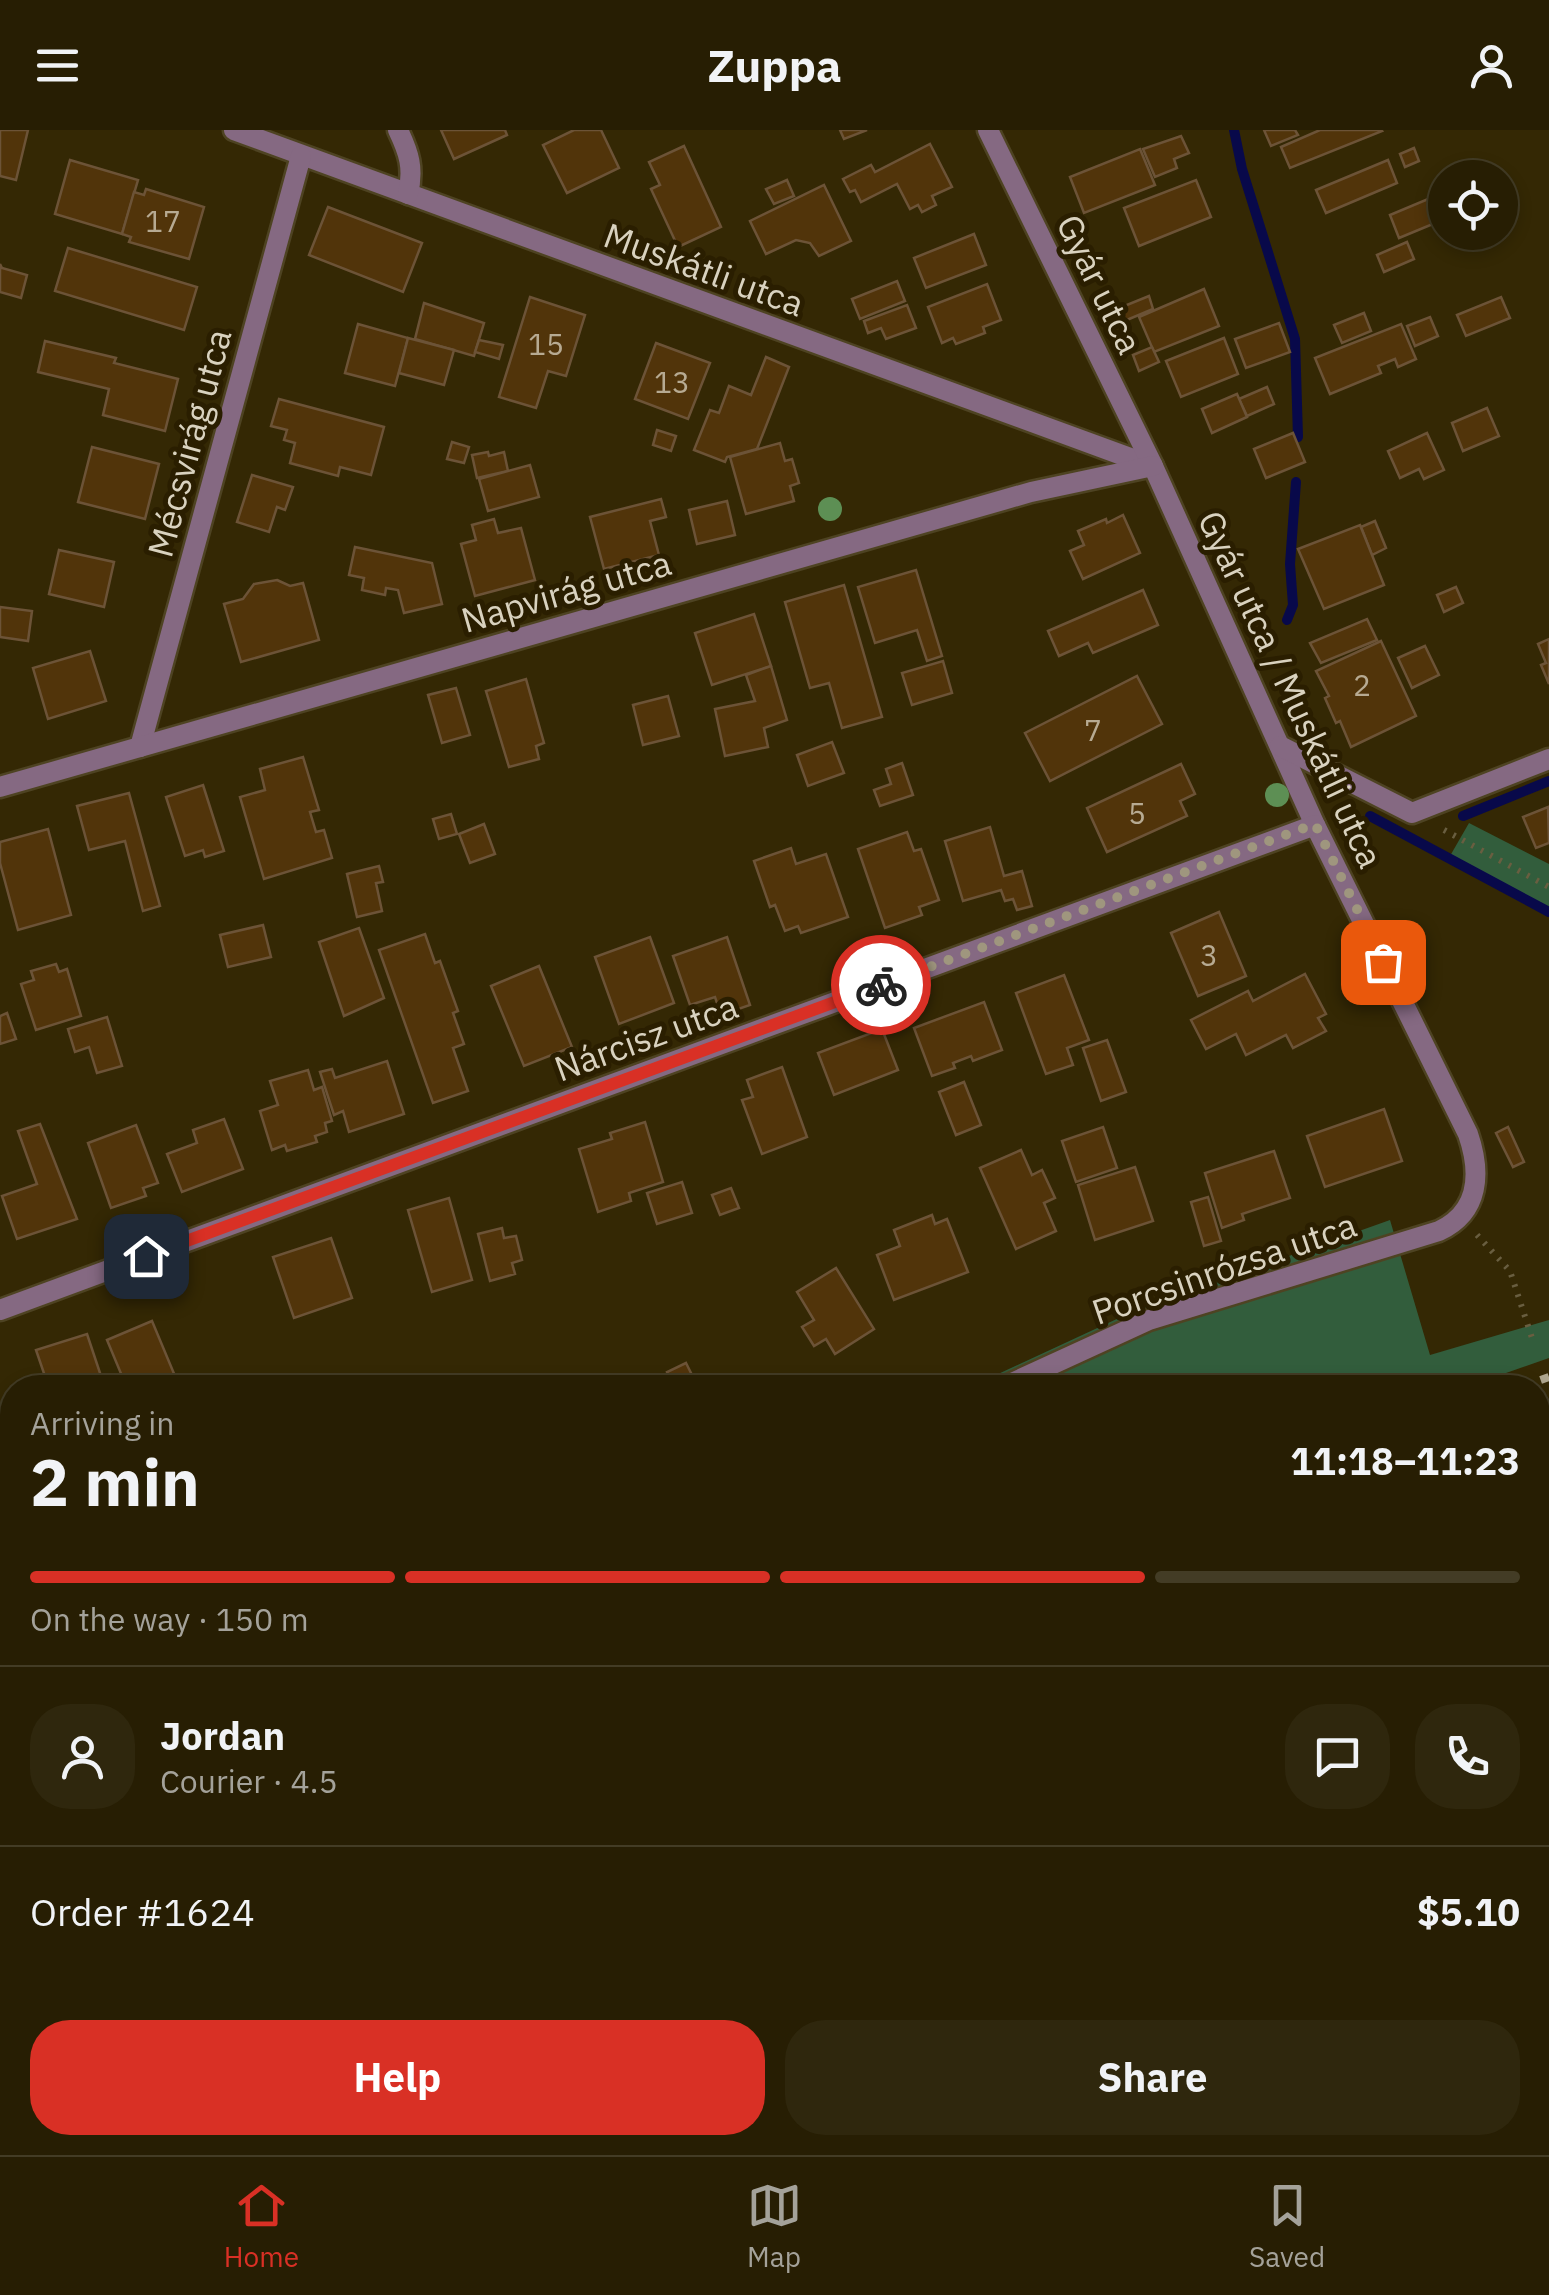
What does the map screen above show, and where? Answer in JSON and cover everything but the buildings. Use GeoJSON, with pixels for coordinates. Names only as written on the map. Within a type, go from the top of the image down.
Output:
{"type":"FeatureCollection","features":[{"type":"Feature","properties":{"kind":"street","name":"Muskátli utca"},"geometry":{"type":"LineString","coordinates":[[234,130],[1153,466]]}},
{"type":"Feature","properties":{"kind":"street"},"geometry":{"type":"LineString","coordinates":[[398,130],[410,154],[413,174],[408,194]]}},
{"type":"Feature","properties":{"kind":"street","name":"Gyár utca"},"geometry":{"type":"LineString","coordinates":[[988,130],[1153,466]]}},
{"type":"Feature","properties":{"kind":"street","name":"Mécsvirág utca"},"geometry":{"type":"LineString","coordinates":[[140,747],[301,156]]}},
{"type":"Feature","properties":{"kind":"street","name":"Gyár utca / Muskátli utca"},"geometry":{"type":"LineString","coordinates":[[1153,466],[1315,824],[1468,1134],[1477,1178],[1466,1211]]}},
{"type":"Feature","properties":{"kind":"street","name":"Napvirág utca"},"geometry":{"type":"LineString","coordinates":[[0,787],[1031,492],[1153,466]]}},
{"type":"Feature","properties":{"kind":"street"},"geometry":{"type":"LineString","coordinates":[[1280,746],[1412,812],[1549,760]]}},
{"type":"Feature","properties":{"kind":"street","name":"Nárcisz utca"},"geometry":{"type":"LineString","coordinates":[[0,1310],[1315,824]]}},
{"type":"Feature","properties":{"kind":"street","name":"Porcsinrózsa utca"},"geometry":{"type":"LineString","coordinates":[[1029,1375],[1149,1320],[1439,1231],[1466,1211]]}},
{"type":"Feature","properties":{"kind":"path"},"geometry":{"type":"LineString","coordinates":[[1412,812],[1549,886]]}},
{"type":"Feature","properties":{"kind":"path"},"geometry":{"type":"LineString","coordinates":[[1466,1211],[1478,1238],[1510,1270],[1533,1341]]}},
{"type":"Feature","properties":{"kind":"green space"},"geometry":{"type":"Polygon","coordinates":[[[1469,823],[1549,864],[1549,914],[1450,856],[1469,823]]]}},
{"type":"Feature","properties":{"kind":"green space"},"geometry":{"type":"Polygon","coordinates":[[[1390,1220],[1430,1355],[1549,1320],[1549,1358],[1500,1375],[996,1375],[1134,1311],[1390,1220]]]}},
{"type":"Feature","properties":{"kind":"waterway"},"geometry":{"type":"LineString","coordinates":[[1234,130],[1242,169],[1295,339],[1298,437]]}},
{"type":"Feature","properties":{"kind":"waterway"},"geometry":{"type":"LineString","coordinates":[[1287,620],[1293,605],[1290,564],[1296,482]]}},
{"type":"Feature","properties":{"kind":"waterway"},"geometry":{"type":"LineString","coordinates":[[1463,816],[1549,781]]}},
{"type":"Feature","properties":{"kind":"waterway"},"geometry":{"type":"LineString","coordinates":[[1370,816],[1549,912]]}},
{"type":"Feature","properties":{"kind":"way so far"},"geometry":{"type":"LineString","coordinates":[[881,985],[1315,824],[1383,962]]}},
{"type":"Feature","properties":{"kind":"route"},"geometry":{"type":"LineString","coordinates":[[146,1256],[881,985]]}}]}
